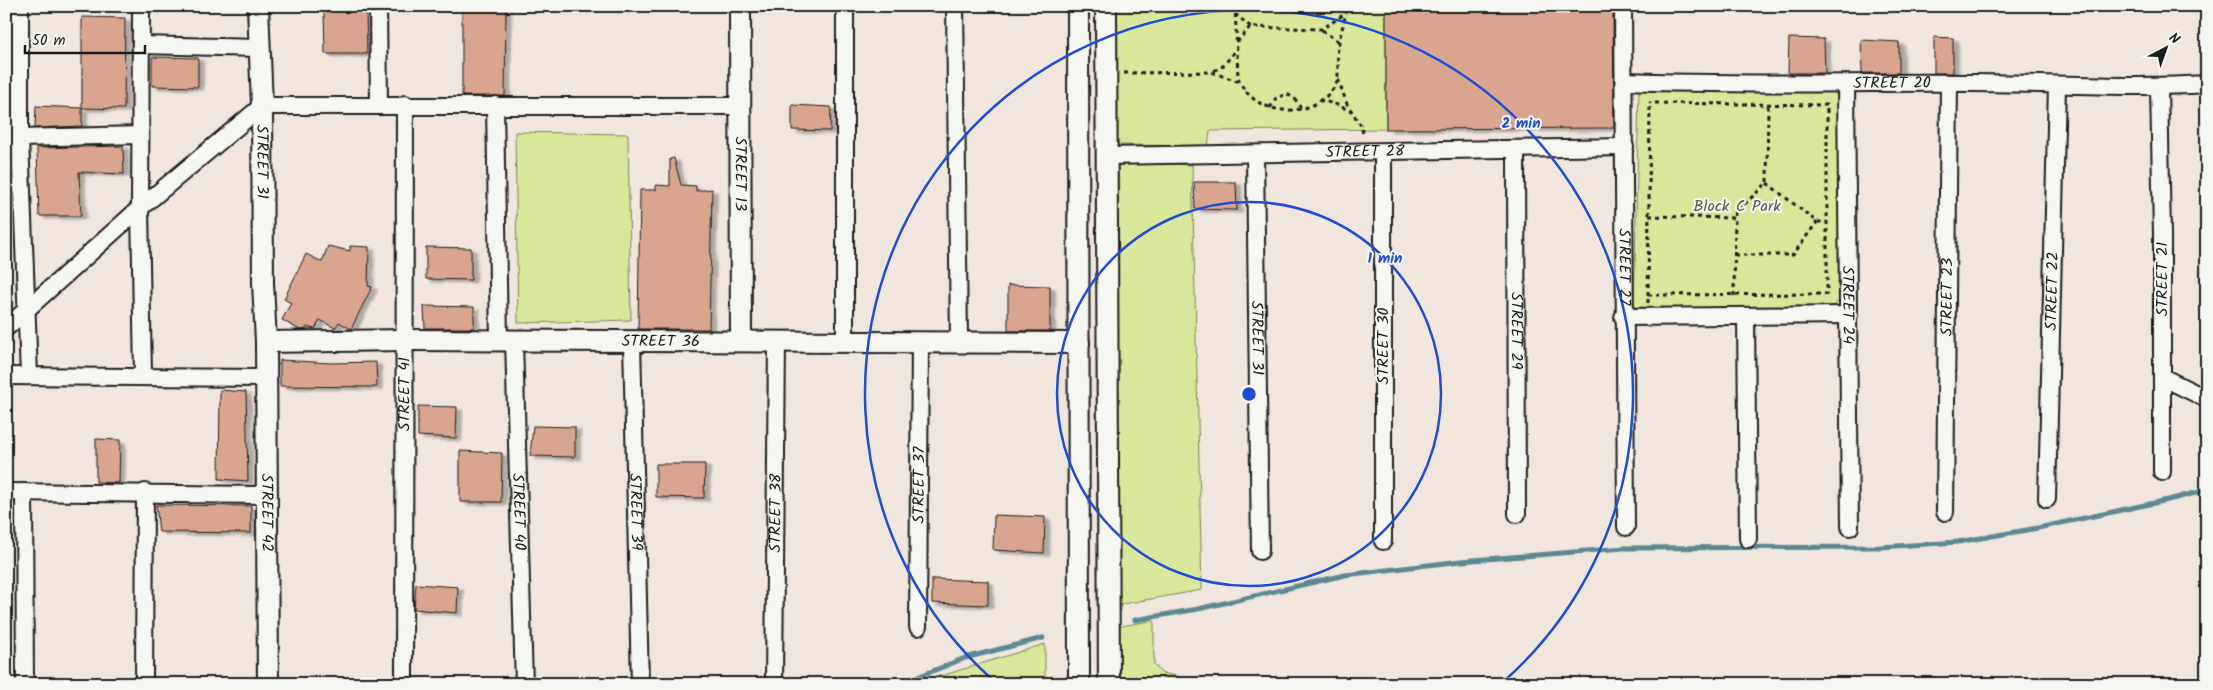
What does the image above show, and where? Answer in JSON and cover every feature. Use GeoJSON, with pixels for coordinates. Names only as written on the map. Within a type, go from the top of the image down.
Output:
{"type":"FeatureCollection","features":[{"type":"Feature","properties":{"kind":"street"},"geometry":{"type":"LineString","coordinates":[[20,6],[20,138],[29,376]]}},
{"type":"Feature","properties":{"kind":"street"},"geometry":{"type":"LineString","coordinates":[[141,6],[140,208],[143,376]]}},
{"type":"Feature","properties":{"kind":"street","name":"STREET 31"},"geometry":{"type":"LineString","coordinates":[[258,6],[258,48],[262,106],[263,283],[266,342]]}},
{"type":"Feature","properties":{"kind":"street"},"geometry":{"type":"LineString","coordinates":[[378,6],[379,105]]}},
{"type":"Feature","properties":{"kind":"street","name":"STREET 13"},"geometry":{"type":"LineString","coordinates":[[740,6],[741,341]]}},
{"type":"Feature","properties":{"kind":"street"},"geometry":{"type":"LineString","coordinates":[[845,6],[845,341]]}},
{"type":"Feature","properties":{"kind":"street"},"geometry":{"type":"LineString","coordinates":[[955,6],[959,341]]}},
{"type":"Feature","properties":{"kind":"street"},"geometry":{"type":"LineString","coordinates":[[1078,6],[1079,684]]}},
{"type":"Feature","properties":{"kind":"street"},"geometry":{"type":"LineString","coordinates":[[1106,6],[1109,684]]}},
{"type":"Feature","properties":{"kind":"street","name":"STREET 27"},"geometry":{"type":"LineString","coordinates":[[1623,6],[1625,147],[1623,316],[1626,527]]}},
{"type":"Feature","properties":{"kind":"street"},"geometry":{"type":"LineString","coordinates":[[141,45],[258,48]]}},
{"type":"Feature","properties":{"kind":"street","name":"STREET 20"},"geometry":{"type":"LineString","coordinates":[[1624,81],[1846,84],[1949,82],[2159,87],[2207,84]]}},
{"type":"Feature","properties":{"kind":"street","name":"STREET 23"},"geometry":{"type":"LineString","coordinates":[[1945,512],[1949,82]]}},
{"type":"Feature","properties":{"kind":"street","name":"STREET 24"},"geometry":{"type":"LineString","coordinates":[[1846,84],[1850,527]]}},
{"type":"Feature","properties":{"kind":"street","name":"STREET 22"},"geometry":{"type":"LineString","coordinates":[[2047,499],[2057,85]]}},
{"type":"Feature","properties":{"kind":"street","name":"STREET 21"},"geometry":{"type":"LineString","coordinates":[[2159,87],[2162,472]]}},
{"type":"Feature","properties":{"kind":"street"},"geometry":{"type":"LineString","coordinates":[[6,328],[140,208],[262,106],[405,104],[741,106]]}},
{"type":"Feature","properties":{"kind":"street","name":"STREET 41"},"geometry":{"type":"LineString","coordinates":[[404,684],[405,104]]}},
{"type":"Feature","properties":{"kind":"street","name":"STREET 40"},"geometry":{"type":"LineString","coordinates":[[495,105],[524,684]]}},
{"type":"Feature","properties":{"kind":"street"},"geometry":{"type":"LineString","coordinates":[[20,138],[140,135]]}},
{"type":"Feature","properties":{"kind":"street","name":"STREET 28"},"geometry":{"type":"LineString","coordinates":[[1106,156],[1625,147]]}},
{"type":"Feature","properties":{"kind":"street","name":"STREET 29"},"geometry":{"type":"LineString","coordinates":[[1516,150],[1517,514]]}},
{"type":"Feature","properties":{"kind":"street","name":"STREET 30"},"geometry":{"type":"LineString","coordinates":[[1376,152],[1383,541]]}},
{"type":"Feature","properties":{"kind":"street","name":"STREET 31"},"geometry":{"type":"LineString","coordinates":[[1255,154],[1260,551]]}},
{"type":"Feature","properties":{"kind":"street"},"geometry":{"type":"LineString","coordinates":[[1079,266],[1107,266]]}},
{"type":"Feature","properties":{"kind":"street"},"geometry":{"type":"LineString","coordinates":[[1623,316],[1849,315]]}},
{"type":"Feature","properties":{"kind":"street"},"geometry":{"type":"LineString","coordinates":[[1740,316],[1748,539]]}},
{"type":"Feature","properties":{"kind":"street","name":"STREET 36"},"geometry":{"type":"LineString","coordinates":[[266,342],[405,340],[1079,343]]}},
{"type":"Feature","properties":{"kind":"street","name":"STREET 39"},"geometry":{"type":"LineString","coordinates":[[632,341],[640,684]]}},
{"type":"Feature","properties":{"kind":"street","name":"STREET 37"},"geometry":{"type":"LineString","coordinates":[[918,627],[920,341]]}},
{"type":"Feature","properties":{"kind":"street","name":"STREET 42"},"geometry":{"type":"LineString","coordinates":[[266,342],[268,684]]}},
{"type":"Feature","properties":{"kind":"street","name":"STREET 38"},"geometry":{"type":"LineString","coordinates":[[774,684],[776,342]]}},
{"type":"Feature","properties":{"kind":"street"},"geometry":{"type":"LineString","coordinates":[[6,376],[267,378]]}},
{"type":"Feature","properties":{"kind":"street"},"geometry":{"type":"LineString","coordinates":[[2162,377],[2207,399]]}},
{"type":"Feature","properties":{"kind":"street"},"geometry":{"type":"LineString","coordinates":[[6,492],[267,494]]}},
{"type":"Feature","properties":{"kind":"street"},"geometry":{"type":"LineString","coordinates":[[24,492],[25,684]]}},
{"type":"Feature","properties":{"kind":"street"},"geometry":{"type":"LineString","coordinates":[[144,684],[145,492]]}},
{"type":"Feature","properties":{"kind":"path"},"geometry":{"type":"LineString","coordinates":[[1235,6],[1240,82],[1252,98],[1270,108],[1288,111],[1301,108],[1318,100],[1334,87],[1337,76],[1339,42],[1347,6]]}},
{"type":"Feature","properties":{"kind":"path"},"geometry":{"type":"LineString","coordinates":[[1322,29],[1346,12]]}},
{"type":"Feature","properties":{"kind":"path"},"geometry":{"type":"LineString","coordinates":[[1236,14],[1250,27],[1322,29],[1339,42]]}},
{"type":"Feature","properties":{"kind":"path"},"geometry":{"type":"LineString","coordinates":[[1237,43],[1250,27]]}},
{"type":"Feature","properties":{"kind":"path"},"geometry":{"type":"LineString","coordinates":[[1213,72],[1223,66],[1237,50]]}},
{"type":"Feature","properties":{"kind":"path"},"geometry":{"type":"LineString","coordinates":[[1106,73],[1213,72],[1240,82]]}},
{"type":"Feature","properties":{"kind":"path"},"geometry":{"type":"LineString","coordinates":[[1337,76],[1351,111],[1376,152]]}},
{"type":"Feature","properties":{"kind":"path"},"geometry":{"type":"LineString","coordinates":[[1648,316],[1650,82]]}},
{"type":"Feature","properties":{"kind":"path"},"geometry":{"type":"LineString","coordinates":[[1740,316],[1734,294],[1735,213],[1767,183],[1768,83]]}},
{"type":"Feature","properties":{"kind":"path"},"geometry":{"type":"LineString","coordinates":[[1270,108],[1276,98],[1283,94],[1292,97],[1301,108]]}},
{"type":"Feature","properties":{"kind":"path"},"geometry":{"type":"LineString","coordinates":[[1318,100],[1335,104],[1351,111]]}},
{"type":"Feature","properties":{"kind":"path"},"geometry":{"type":"LineString","coordinates":[[1648,295],[1826,294],[1827,222],[1827,105],[1650,103]]}},
{"type":"Feature","properties":{"kind":"path"},"geometry":{"type":"LineString","coordinates":[[1767,183],[1817,222],[1848,222]]}},
{"type":"Feature","properties":{"kind":"path"},"geometry":{"type":"LineString","coordinates":[[1649,216],[1735,218]]}},
{"type":"Feature","properties":{"kind":"path"},"geometry":{"type":"LineString","coordinates":[[1735,255],[1793,255],[1817,222]]}},
{"type":"Feature","properties":{"kind":"green space"},"geometry":{"type":"Polygon","coordinates":[[[1115,6],[1386,6],[1386,129],[1210,131],[1208,146],[1117,145],[1115,6]]]}},
{"type":"Feature","properties":{"kind":"green space","name":"Block C Park"},"geometry":{"type":"Polygon","coordinates":[[[1641,89],[1833,91],[1838,96],[1839,300],[1834,306],[1636,310],[1634,307],[1639,92],[1641,89]]]}},
{"type":"Feature","properties":{"kind":"green space"},"geometry":{"type":"Polygon","coordinates":[[[515,132],[628,134],[631,320],[518,323],[515,132]]]}},
{"type":"Feature","properties":{"kind":"green space"},"geometry":{"type":"Polygon","coordinates":[[[1118,162],[1192,165],[1202,590],[1117,605],[1118,162]]]}},
{"type":"Feature","properties":{"kind":"green space"},"geometry":{"type":"Polygon","coordinates":[[[1154,620],[1154,664],[1161,673],[1177,676],[1177,684],[1117,684],[1117,627],[1154,620]]]}},
{"type":"Feature","properties":{"kind":"green space"},"geometry":{"type":"Polygon","coordinates":[[[1045,644],[1045,684],[915,684],[1045,644]]]}},
{"type":"Feature","properties":{"kind":"building"},"geometry":{"type":"Polygon","coordinates":[[[1386,6],[1613,6],[1614,128],[1386,129],[1386,6]]]}},
{"type":"Feature","properties":{"kind":"building"},"geometry":{"type":"Polygon","coordinates":[[[462,7],[506,7],[505,96],[462,96],[462,7]]]}},
{"type":"Feature","properties":{"kind":"building"},"geometry":{"type":"Polygon","coordinates":[[[324,10],[366,10],[367,54],[325,54],[324,10]]]}},
{"type":"Feature","properties":{"kind":"building"},"geometry":{"type":"Polygon","coordinates":[[[82,17],[125,18],[124,109],[82,108],[82,17]]]}},
{"type":"Feature","properties":{"kind":"building"},"geometry":{"type":"Polygon","coordinates":[[[1934,37],[1953,38],[1953,73],[1934,73],[1934,37]]]}},
{"type":"Feature","properties":{"kind":"building"},"geometry":{"type":"Polygon","coordinates":[[[1789,38],[1824,39],[1825,73],[1788,73],[1789,38]]]}},
{"type":"Feature","properties":{"kind":"building"},"geometry":{"type":"Polygon","coordinates":[[[1861,40],[1899,42],[1899,73],[1862,73],[1861,40]]]}},
{"type":"Feature","properties":{"kind":"building"},"geometry":{"type":"Polygon","coordinates":[[[152,57],[198,58],[198,87],[152,86],[152,57]]]}},
{"type":"Feature","properties":{"kind":"building"},"geometry":{"type":"Polygon","coordinates":[[[792,105],[831,107],[830,131],[792,130],[792,105]]]}},
{"type":"Feature","properties":{"kind":"building"},"geometry":{"type":"Polygon","coordinates":[[[36,106],[82,108],[82,126],[35,128],[36,106]]]}},
{"type":"Feature","properties":{"kind":"building"},"geometry":{"type":"Polygon","coordinates":[[[123,146],[124,174],[79,172],[81,216],[39,216],[37,148],[123,146]]]}},
{"type":"Feature","properties":{"kind":"building"},"geometry":{"type":"Polygon","coordinates":[[[674,158],[681,185],[696,186],[696,191],[712,189],[709,329],[638,329],[640,190],[656,190],[656,185],[670,186],[670,159],[674,158]]]}},
{"type":"Feature","properties":{"kind":"building"},"geometry":{"type":"Polygon","coordinates":[[[1194,182],[1236,182],[1237,210],[1195,209],[1194,182]]]}},
{"type":"Feature","properties":{"kind":"building"},"geometry":{"type":"Polygon","coordinates":[[[328,246],[350,251],[350,246],[369,247],[368,286],[372,287],[351,329],[339,322],[335,328],[320,320],[315,329],[307,327],[305,330],[300,330],[282,320],[291,303],[284,299],[306,254],[322,262],[328,246]]]}},
{"type":"Feature","properties":{"kind":"building"},"geometry":{"type":"Polygon","coordinates":[[[426,247],[471,248],[471,280],[426,279],[426,247]]]}},
{"type":"Feature","properties":{"kind":"building"},"geometry":{"type":"Polygon","coordinates":[[[1008,285],[1050,286],[1050,331],[1008,331],[1008,285]]]}},
{"type":"Feature","properties":{"kind":"building"},"geometry":{"type":"Polygon","coordinates":[[[424,306],[474,307],[474,328],[425,328],[424,306]]]}},
{"type":"Feature","properties":{"kind":"building"},"geometry":{"type":"Polygon","coordinates":[[[280,360],[331,363],[376,362],[377,387],[280,386],[280,360]]]}},
{"type":"Feature","properties":{"kind":"building"},"geometry":{"type":"Polygon","coordinates":[[[220,390],[246,392],[248,481],[219,479],[220,390]]]}},
{"type":"Feature","properties":{"kind":"building"},"geometry":{"type":"Polygon","coordinates":[[[418,406],[457,407],[456,438],[418,436],[418,406]]]}},
{"type":"Feature","properties":{"kind":"building"},"geometry":{"type":"Polygon","coordinates":[[[533,426],[575,427],[575,457],[530,456],[533,426]]]}},
{"type":"Feature","properties":{"kind":"building"},"geometry":{"type":"Polygon","coordinates":[[[96,439],[120,440],[119,483],[96,482],[96,439]]]}},
{"type":"Feature","properties":{"kind":"building"},"geometry":{"type":"Polygon","coordinates":[[[460,451],[502,453],[501,502],[460,502],[460,451]]]}},
{"type":"Feature","properties":{"kind":"building"},"geometry":{"type":"Polygon","coordinates":[[[656,464],[705,464],[704,498],[656,497],[656,464]]]}},
{"type":"Feature","properties":{"kind":"building"},"geometry":{"type":"Polygon","coordinates":[[[156,505],[251,506],[251,533],[159,532],[156,505]]]}},
{"type":"Feature","properties":{"kind":"building"},"geometry":{"type":"Polygon","coordinates":[[[994,515],[1045,517],[1044,553],[993,550],[994,515]]]}},
{"type":"Feature","properties":{"kind":"building"},"geometry":{"type":"Polygon","coordinates":[[[932,579],[988,581],[988,605],[932,603],[932,579]]]}},
{"type":"Feature","properties":{"kind":"building"},"geometry":{"type":"Polygon","coordinates":[[[416,584],[458,587],[457,613],[414,609],[416,584]]]}},
{"type":"Feature","properties":{"kind":"waterway"},"geometry":{"type":"LineString","coordinates":[[1135,620],[1198,609],[1345,575],[1461,561],[1624,548],[1880,547],[1958,542],[2038,528],[2207,490]]}},
{"type":"Feature","properties":{"kind":"waterway"},"geometry":{"type":"LineString","coordinates":[[900,684],[965,658],[1043,638]]}}]}
